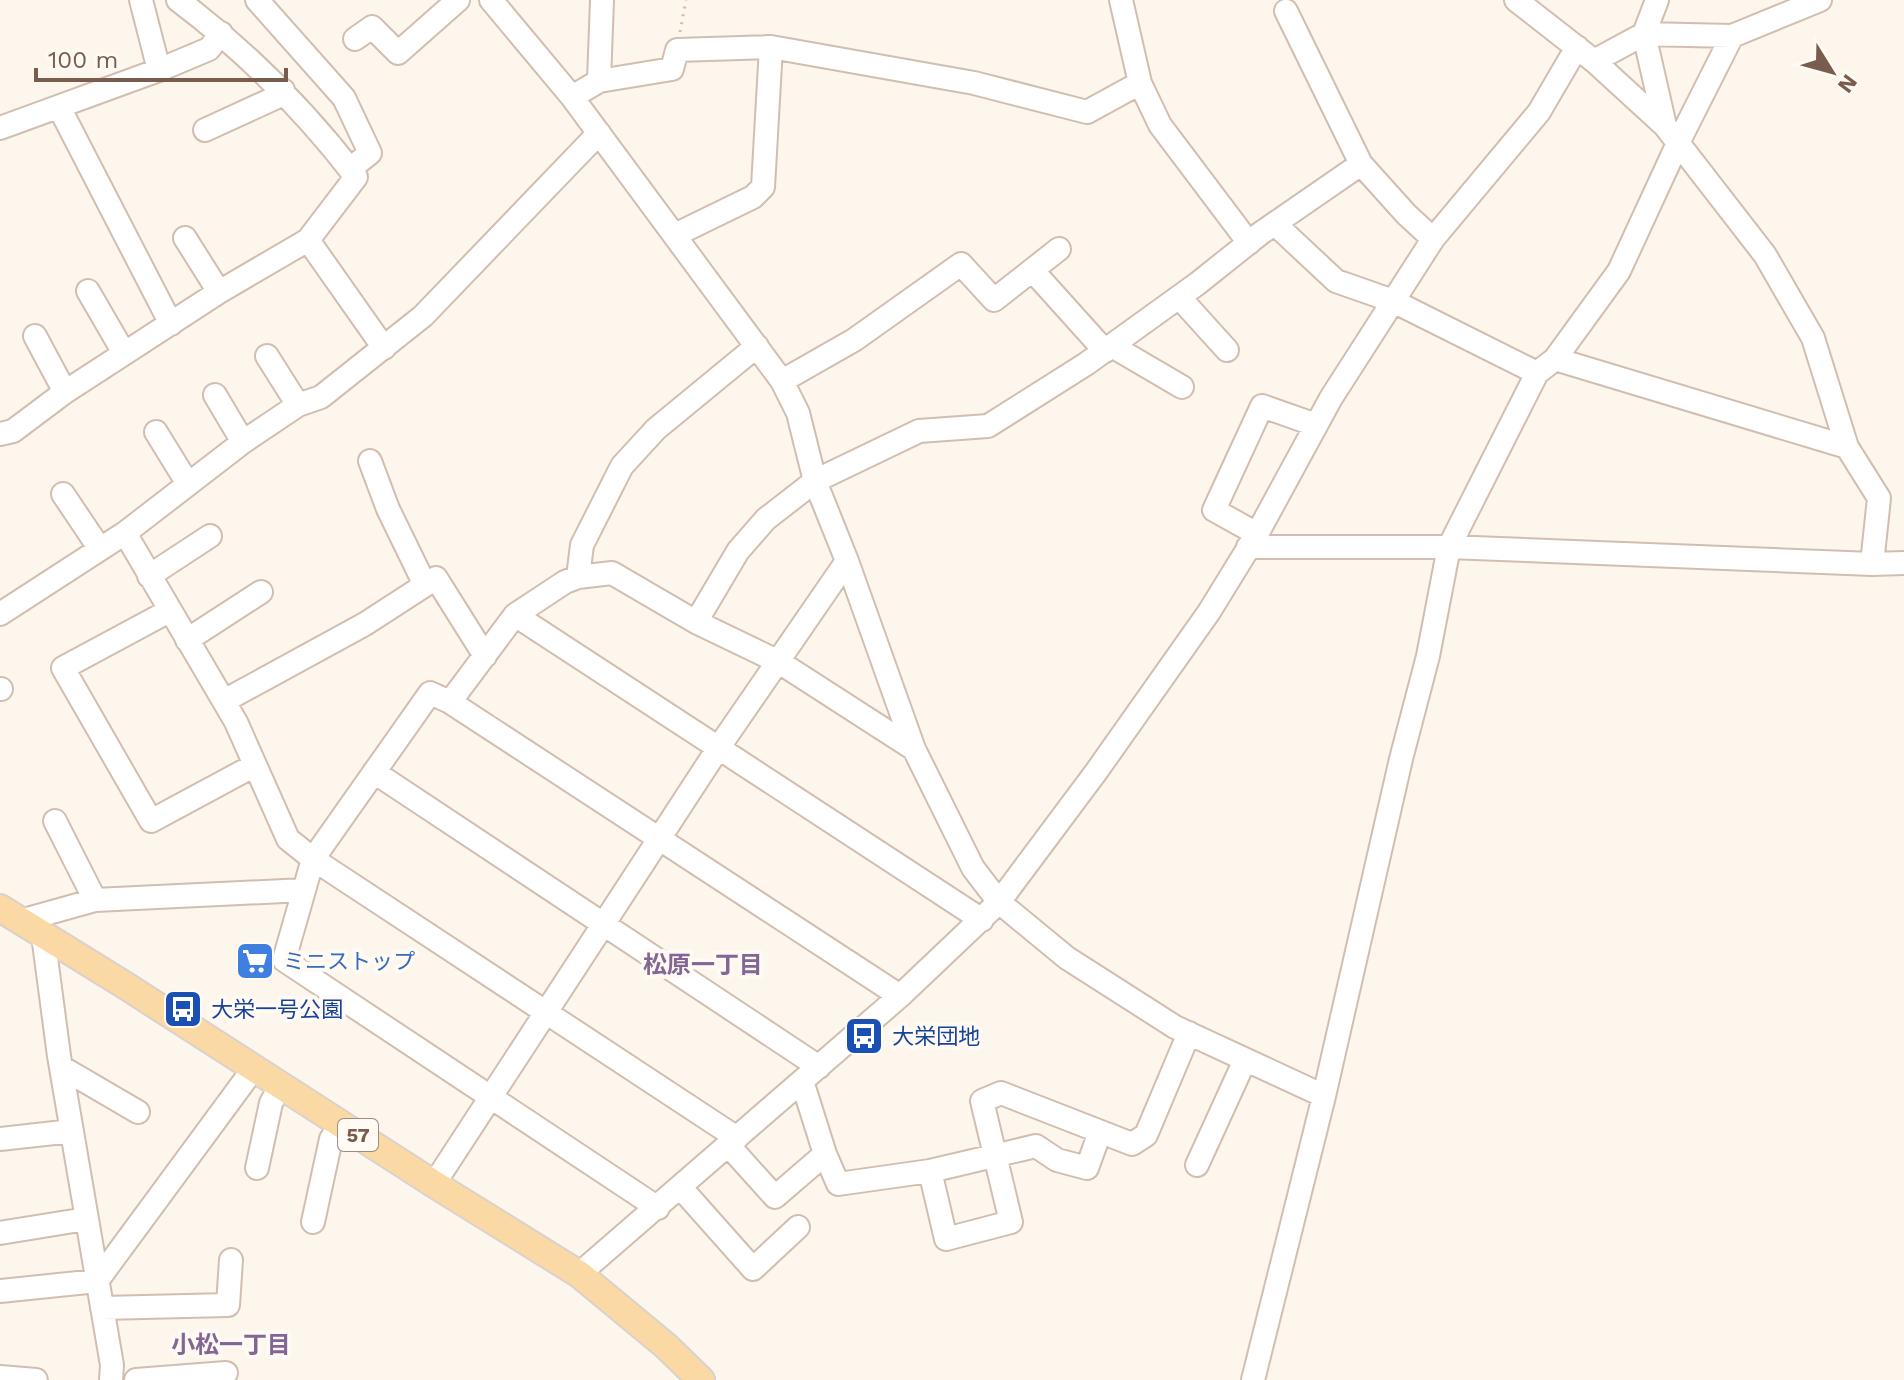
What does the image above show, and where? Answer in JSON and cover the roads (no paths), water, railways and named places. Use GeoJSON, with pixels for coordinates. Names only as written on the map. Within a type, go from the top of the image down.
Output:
{"type":"FeatureCollection","features":[{"type":"Feature","properties":{"kind":"main road","name":"57"},"geometry":{"type":"LineString","coordinates":[[10,915],[579,1274],[666,1346],[701,1380]]}},
{"type":"Feature","properties":{"kind":"street"},"geometry":{"type":"LineString","coordinates":[[141,0],[159,70]]}},
{"type":"Feature","properties":{"kind":"street"},"geometry":{"type":"LineString","coordinates":[[0,434],[13,431],[124,353],[308,240],[356,177],[315,124],[283,90],[221,33],[178,0]]}},
{"type":"Feature","properties":{"kind":"street"},"geometry":{"type":"LineString","coordinates":[[257,0],[344,98],[370,153],[350,169]]}},
{"type":"Feature","properties":{"kind":"street"},"geometry":{"type":"LineString","coordinates":[[355,39],[372,27],[398,53],[458,0]]}},
{"type":"Feature","properties":{"kind":"street"},"geometry":{"type":"LineString","coordinates":[[491,0],[572,97],[782,381],[798,413],[815,481],[914,749],[973,868],[999,902],[1067,958],[1189,1033],[1324,1096]]}},
{"type":"Feature","properties":{"kind":"street"},"geometry":{"type":"LineString","coordinates":[[599,81],[602,0]]}},
{"type":"Feature","properties":{"kind":"street"},"geometry":{"type":"LineString","coordinates":[[1121,0],[1140,83],[1160,125],[1249,243]]}},
{"type":"Feature","properties":{"kind":"street"},"geometry":{"type":"LineString","coordinates":[[1516,0],[1586,54],[1672,133],[1765,255],[1813,338],[1847,447],[1879,498],[1872,564]]}},
{"type":"Feature","properties":{"kind":"street"},"geometry":{"type":"LineString","coordinates":[[1657,0],[1644,34],[1672,133]]}},
{"type":"Feature","properties":{"kind":"street"},"geometry":{"type":"LineString","coordinates":[[579,1274],[900,996],[999,902],[1209,612],[1316,425],[1433,239],[1586,54],[1644,34],[1732,36],[1820,0]]}},
{"type":"Feature","properties":{"kind":"street"},"geometry":{"type":"LineString","coordinates":[[1286,11],[1361,164],[1433,239]]}},
{"type":"Feature","properties":{"kind":"street"},"geometry":{"type":"LineString","coordinates":[[0,128],[209,49],[221,33]]}},
{"type":"Feature","properties":{"kind":"street"},"geometry":{"type":"LineString","coordinates":[[1253,1380],[1428,656],[1449,547],[1546,366],[1619,271],[1672,133],[1732,36]]}},
{"type":"Feature","properties":{"kind":"street"},"geometry":{"type":"LineString","coordinates":[[572,97],[599,81],[672,69],[677,50],[771,47],[974,83],[1087,112],[1140,83]]}},
{"type":"Feature","properties":{"kind":"street"},"geometry":{"type":"LineString","coordinates":[[675,235],[753,197],[763,187],[771,47]]}},
{"type":"Feature","properties":{"kind":"street"},"geometry":{"type":"LineString","coordinates":[[205,130],[277,97],[283,90]]}},
{"type":"Feature","properties":{"kind":"street"},"geometry":{"type":"LineString","coordinates":[[59,107],[171,324]]}},
{"type":"Feature","properties":{"kind":"street"},"geometry":{"type":"LineString","coordinates":[[0,614],[125,533],[243,442],[298,405],[321,397],[384,348],[423,316],[599,133]]}},
{"type":"Feature","properties":{"kind":"street"},"geometry":{"type":"LineString","coordinates":[[696,622],[738,551],[766,519],[815,481],[919,431],[988,426],[1108,348],[1361,164]]}},
{"type":"Feature","properties":{"kind":"street"},"geometry":{"type":"LineString","coordinates":[[1275,224],[1336,281],[1393,301],[1546,366],[1847,447]]}},
{"type":"Feature","properties":{"kind":"street"},"geometry":{"type":"LineString","coordinates":[[185,238],[219,292]]}},
{"type":"Feature","properties":{"kind":"street"},"geometry":{"type":"LineString","coordinates":[[308,240],[384,348]]}},
{"type":"Feature","properties":{"kind":"street"},"geometry":{"type":"LineString","coordinates":[[782,381],[854,340],[961,264],[994,300],[1059,249]]}},
{"type":"Feature","properties":{"kind":"street"},"geometry":{"type":"LineString","coordinates":[[1033,271],[1108,348],[1182,387]]}},
{"type":"Feature","properties":{"kind":"street"},"geometry":{"type":"LineString","coordinates":[[88,291],[124,353]]}},
{"type":"Feature","properties":{"kind":"street"},"geometry":{"type":"LineString","coordinates":[[1179,297],[1227,350]]}},
{"type":"Feature","properties":{"kind":"street"},"geometry":{"type":"LineString","coordinates":[[35,336],[65,392]]}},
{"type":"Feature","properties":{"kind":"street"},"geometry":{"type":"LineString","coordinates":[[578,577],[582,545],[622,466],[656,429],[757,346]]}},
{"type":"Feature","properties":{"kind":"street"},"geometry":{"type":"LineString","coordinates":[[267,356],[298,405]]}},
{"type":"Feature","properties":{"kind":"street"},"geometry":{"type":"LineString","coordinates":[[215,395],[243,442]]}},
{"type":"Feature","properties":{"kind":"street"},"geometry":{"type":"LineString","coordinates":[[1316,425],[1262,406],[1214,510],[1252,541],[1904,563]]}},
{"type":"Feature","properties":{"kind":"street"},"geometry":{"type":"LineString","coordinates":[[156,432],[188,484]]}},
{"type":"Feature","properties":{"kind":"street"},"geometry":{"type":"LineString","coordinates":[[370,461],[388,509],[425,585]]}},
{"type":"Feature","properties":{"kind":"street"},"geometry":{"type":"LineString","coordinates":[[63,494],[100,549]]}},
{"type":"Feature","properties":{"kind":"street"},"geometry":{"type":"LineString","coordinates":[[125,533],[224,701],[288,839],[313,859],[546,1012],[733,1142],[775,1197],[825,1154]]}},
{"type":"Feature","properties":{"kind":"street"},"geometry":{"type":"LineString","coordinates":[[149,576],[210,536]]}},
{"type":"Feature","properties":{"kind":"street"},"geometry":{"type":"LineString","coordinates":[[434,1184],[719,747],[847,561]]}},
{"type":"Feature","properties":{"kind":"street"},"geometry":{"type":"LineString","coordinates":[[450,702],[515,615],[565,582],[578,577],[612,573],[696,622],[779,662],[914,749]]}},
{"type":"Feature","properties":{"kind":"street"},"geometry":{"type":"LineString","coordinates":[[224,701],[365,624],[436,578],[485,656]]}},
{"type":"Feature","properties":{"kind":"street"},"geometry":{"type":"LineString","coordinates":[[187,640],[261,592]]}},
{"type":"Feature","properties":{"kind":"street"},"geometry":{"type":"LineString","coordinates":[[169,611],[63,668],[151,821],[255,765]]}},
{"type":"Feature","properties":{"kind":"street"},"geometry":{"type":"LineString","coordinates":[[515,615],[982,920]]}},
{"type":"Feature","properties":{"kind":"street"},"geometry":{"type":"LineString","coordinates":[[658,1208],[284,960],[313,859],[430,693],[450,702],[900,996]]}},
{"type":"Feature","properties":{"kind":"street"},"geometry":{"type":"LineString","coordinates":[[374,772],[604,924],[811,1074],[825,1154],[838,1184],[930,1171],[1036,1146],[1057,1160],[1087,1168],[1100,1132]]}},
{"type":"Feature","properties":{"kind":"street"},"geometry":{"type":"LineString","coordinates":[[55,821],[95,900]]}},
{"type":"Feature","properties":{"kind":"street"},"geometry":{"type":"LineString","coordinates":[[10,915],[95,900],[304,890]]}},
{"type":"Feature","properties":{"kind":"street"},"geometry":{"type":"LineString","coordinates":[[43,935],[61,1067],[112,1365],[111,1380]]}},
{"type":"Feature","properties":{"kind":"street"},"geometry":{"type":"LineString","coordinates":[[930,1171],[946,1239],[1011,1222],[982,1101],[1001,1093],[1132,1144],[1146,1135],[1189,1033]]}},
{"type":"Feature","properties":{"kind":"street"},"geometry":{"type":"LineString","coordinates":[[1197,1165],[1245,1060]]}},
{"type":"Feature","properties":{"kind":"street"},"geometry":{"type":"LineString","coordinates":[[61,1067],[138,1112]]}},
{"type":"Feature","properties":{"kind":"street"},"geometry":{"type":"LineString","coordinates":[[0,1291],[97,1281],[254,1068]]}},
{"type":"Feature","properties":{"kind":"street"},"geometry":{"type":"LineString","coordinates":[[257,1168],[271,1103],[281,1085]]}},
{"type":"Feature","properties":{"kind":"street"},"geometry":{"type":"LineString","coordinates":[[313,1222],[331,1139],[341,1124]]}},
{"type":"Feature","properties":{"kind":"street"},"geometry":{"type":"LineString","coordinates":[[0,1139],[72,1131]]}},
{"type":"Feature","properties":{"kind":"street"},"geometry":{"type":"LineString","coordinates":[[681,1188],[753,1269],[798,1227]]}},
{"type":"Feature","properties":{"kind":"street"},"geometry":{"type":"LineString","coordinates":[[0,1233],[86,1219]]}},
{"type":"Feature","properties":{"kind":"street"},"geometry":{"type":"LineString","coordinates":[[102,1308],[228,1305],[231,1260]]}},
{"type":"Feature","properties":{"kind":"street"},"geometry":{"type":"LineString","coordinates":[[136,1380],[226,1373]]}},
{"type":"Feature","properties":{"kind":"street"},"geometry":{"type":"LineString","coordinates":[[0,1377],[36,1380]]}},
{"type":"Feature","properties":{"kind":"place","name":"ミニストップ"},"geometry":{"type":"Point","coordinates":[255,961]}},
{"type":"Feature","properties":{"kind":"place","name":"大栄一号公園"},"geometry":{"type":"Point","coordinates":[183,1009]}},
{"type":"Feature","properties":{"kind":"place","name":"大栄団地"},"geometry":{"type":"Point","coordinates":[864,1036]}},
{"type":"Feature","properties":{"kind":"district","name":"松原一丁目"},"geometry":{"type":"Point","coordinates":[703,965]}},
{"type":"Feature","properties":{"kind":"district","name":"小松一丁目"},"geometry":{"type":"Point","coordinates":[231,1345]}}]}
